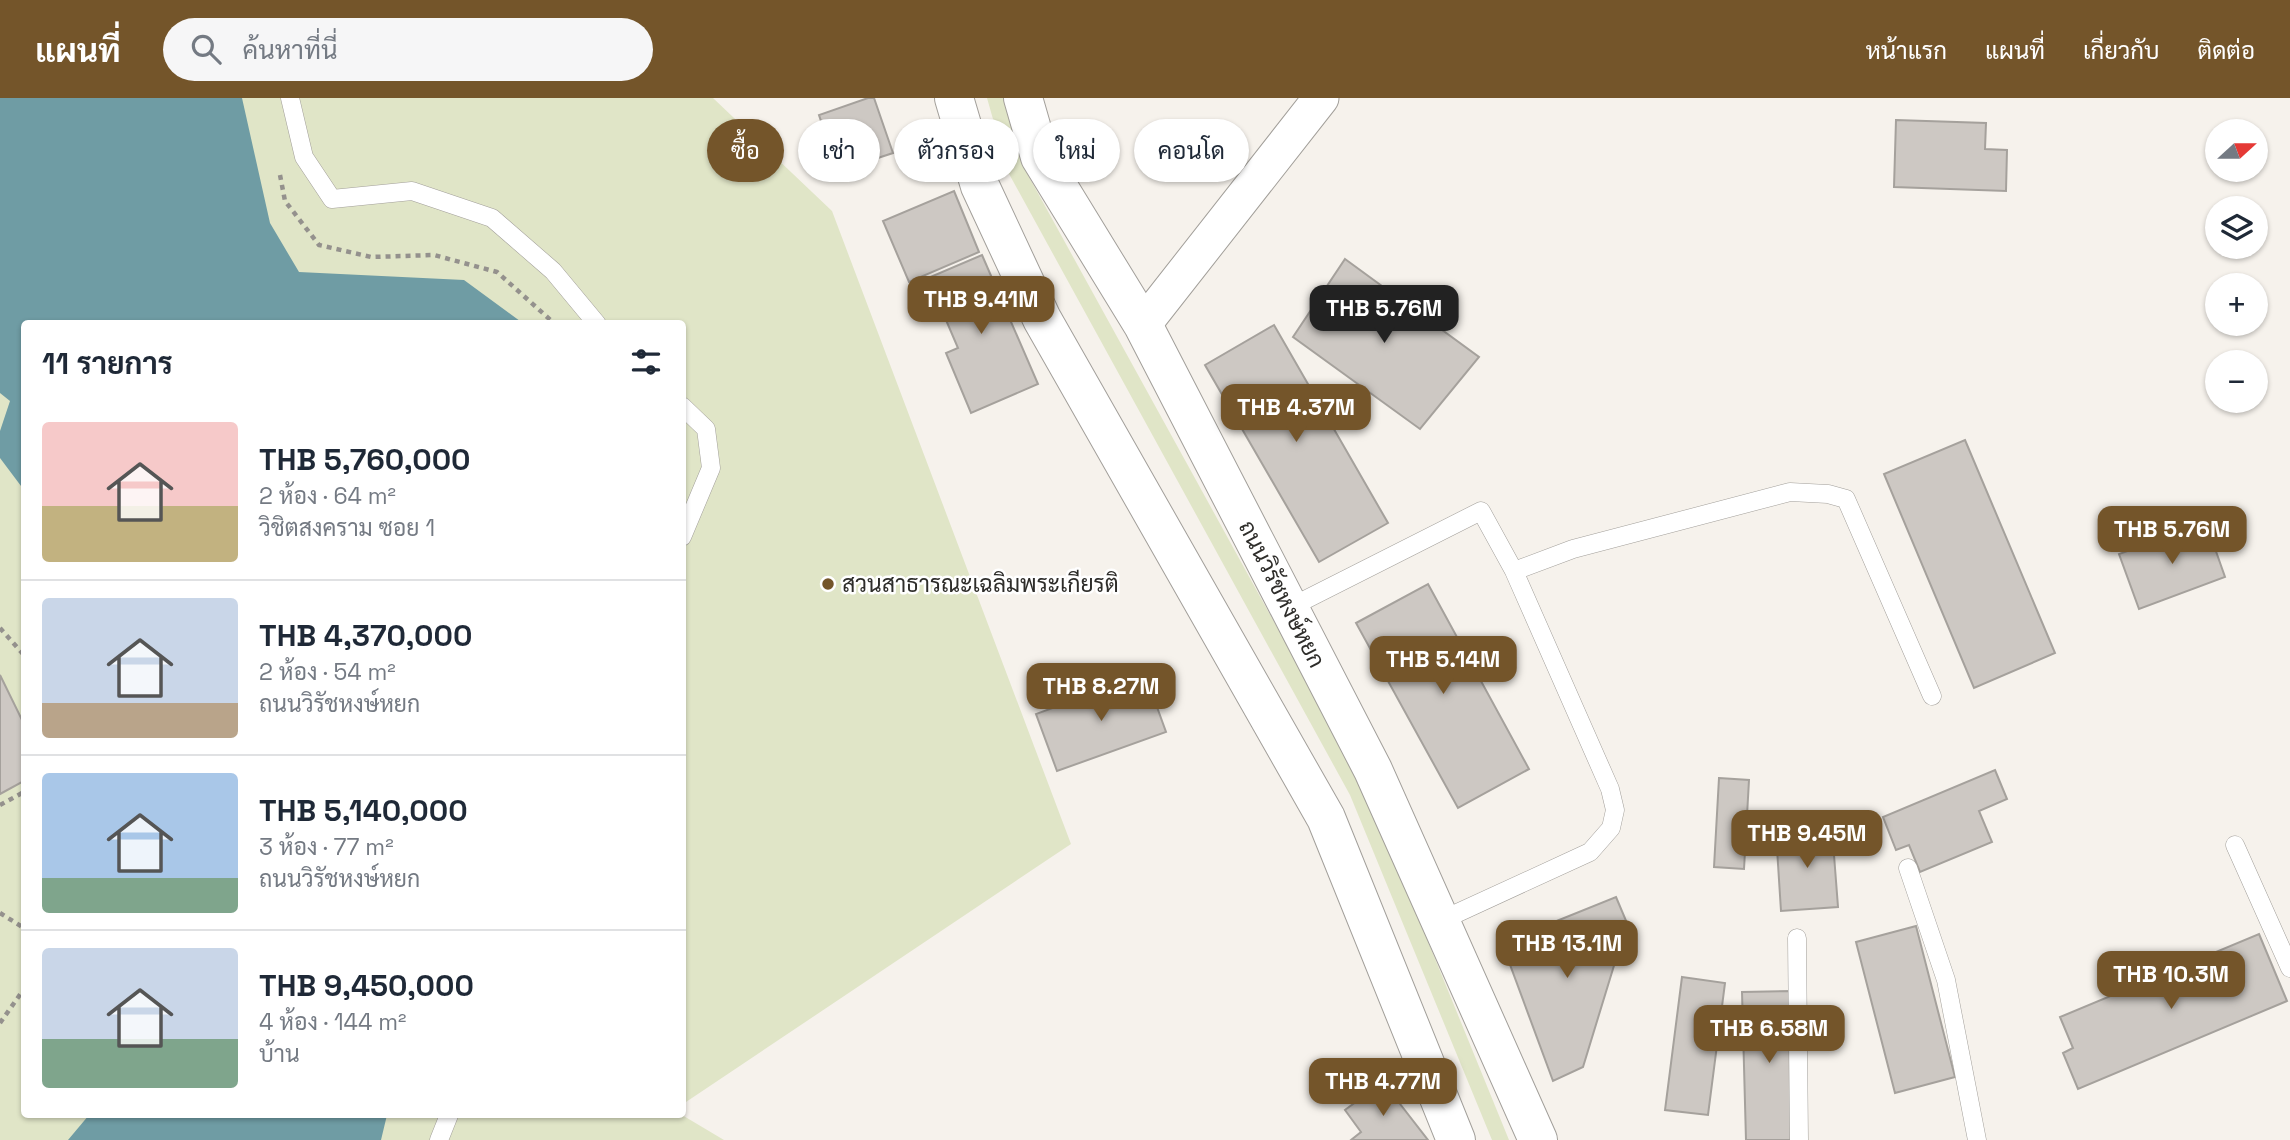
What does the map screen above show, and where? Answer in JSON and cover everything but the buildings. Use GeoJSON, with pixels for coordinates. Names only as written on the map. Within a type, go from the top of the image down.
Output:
{"type":"FeatureCollection","features":[{"type":"Feature","properties":{"kind":"main road"},"geometry":{"type":"LineString","coordinates":[[954,98],[980,186],[1042,319],[1326,818],[1457,1140]]}},
{"type":"Feature","properties":{"kind":"main road","name":"ถนนวิรัชหงษ์หยก"},"geometry":{"type":"LineString","coordinates":[[1023,98],[1040,157],[1143,325],[1373,771],[1440,921],[1543,1137]]}},
{"type":"Feature","properties":{"kind":"street"},"geometry":{"type":"LineString","coordinates":[[1143,325],[1321,98]]}},
{"type":"Feature","properties":{"kind":"lane"},"geometry":{"type":"LineString","coordinates":[[290,98],[304,157],[332,200],[412,191],[492,218],[553,271],[594,320]]}},
{"type":"Feature","properties":{"kind":"lane"},"geometry":{"type":"LineString","coordinates":[[686,410],[706,429],[711,468],[686,527]]}},
{"type":"Feature","properties":{"kind":"lane"},"geometry":{"type":"LineString","coordinates":[[1514,571],[1573,549],[1790,492],[1828,494],[1846,499],[1932,696]]}},
{"type":"Feature","properties":{"kind":"lane"},"geometry":{"type":"LineString","coordinates":[[1289,608],[1481,510],[1514,571],[1610,789],[1615,810],[1611,828],[1590,852],[1440,921]]}},
{"type":"Feature","properties":{"kind":"lane"},"geometry":{"type":"LineString","coordinates":[[2235,845],[2290,968]]}},
{"type":"Feature","properties":{"kind":"lane"},"geometry":{"type":"LineString","coordinates":[[1908,868],[1946,980],[1977,1140]]}},
{"type":"Feature","properties":{"kind":"lane"},"geometry":{"type":"LineString","coordinates":[[1797,938],[1799,1140]]}},
{"type":"Feature","properties":{"kind":"lane"},"geometry":{"type":"LineString","coordinates":[[439,1140],[448,1118]]}},
{"type":"Feature","properties":{"kind":"path"},"geometry":{"type":"LineString","coordinates":[[278,162],[285,201],[319,245],[372,257],[434,255],[497,272],[551,320]]}},
{"type":"Feature","properties":{"kind":"path"},"geometry":{"type":"LineString","coordinates":[[0,628],[21,652]]}},
{"type":"Feature","properties":{"kind":"path"},"geometry":{"type":"LineString","coordinates":[[0,806],[21,794]]}},
{"type":"Feature","properties":{"kind":"path"},"geometry":{"type":"LineString","coordinates":[[0,913],[21,926]]}},
{"type":"Feature","properties":{"kind":"path"},"geometry":{"type":"LineString","coordinates":[[0,1023],[21,993]]}},
{"type":"Feature","properties":{"kind":"green space","name":"สวนสาธารณะเฉลิมพระเกียรติ"},"geometry":{"type":"Polygon","coordinates":[[[0,98],[713,98],[735,119],[707,119],[707,182],[784,182],[784,165],[798,179],[798,182],[801,182],[832,211],[1071,844],[686,1102],[686,320],[21,320],[21,1118],[686,1117],[724,1140],[0,1140],[0,98]]]}},
{"type":"Feature","properties":{"kind":"green space"},"geometry":{"type":"Polygon","coordinates":[[[987,98],[1004,98],[1010,119],[993,119],[987,98]]]}},
{"type":"Feature","properties":{"kind":"green space"},"geometry":{"type":"Polygon","coordinates":[[[1019,152],[1023,166],[1365,787],[1509,1140],[1492,1140],[1350,795],[1013,182],[1019,182],[1019,152]]]}},
{"type":"Feature","properties":{"kind":"water"},"geometry":{"type":"Polygon","coordinates":[[[0,98],[242,98],[270,223],[299,272],[464,280],[519,320],[21,320],[21,486],[0,458],[0,431],[10,401],[0,393],[0,98]]]}},
{"type":"Feature","properties":{"kind":"water"},"geometry":{"type":"Polygon","coordinates":[[[86,1118],[386,1118],[381,1140],[68,1140],[86,1118]]]}},
{"type":"Feature","properties":{"kind":"place","name":"สวนสาธารณะเฉลิมพระเกียรติ"},"geometry":{"type":"Point","coordinates":[828,584]}}]}
